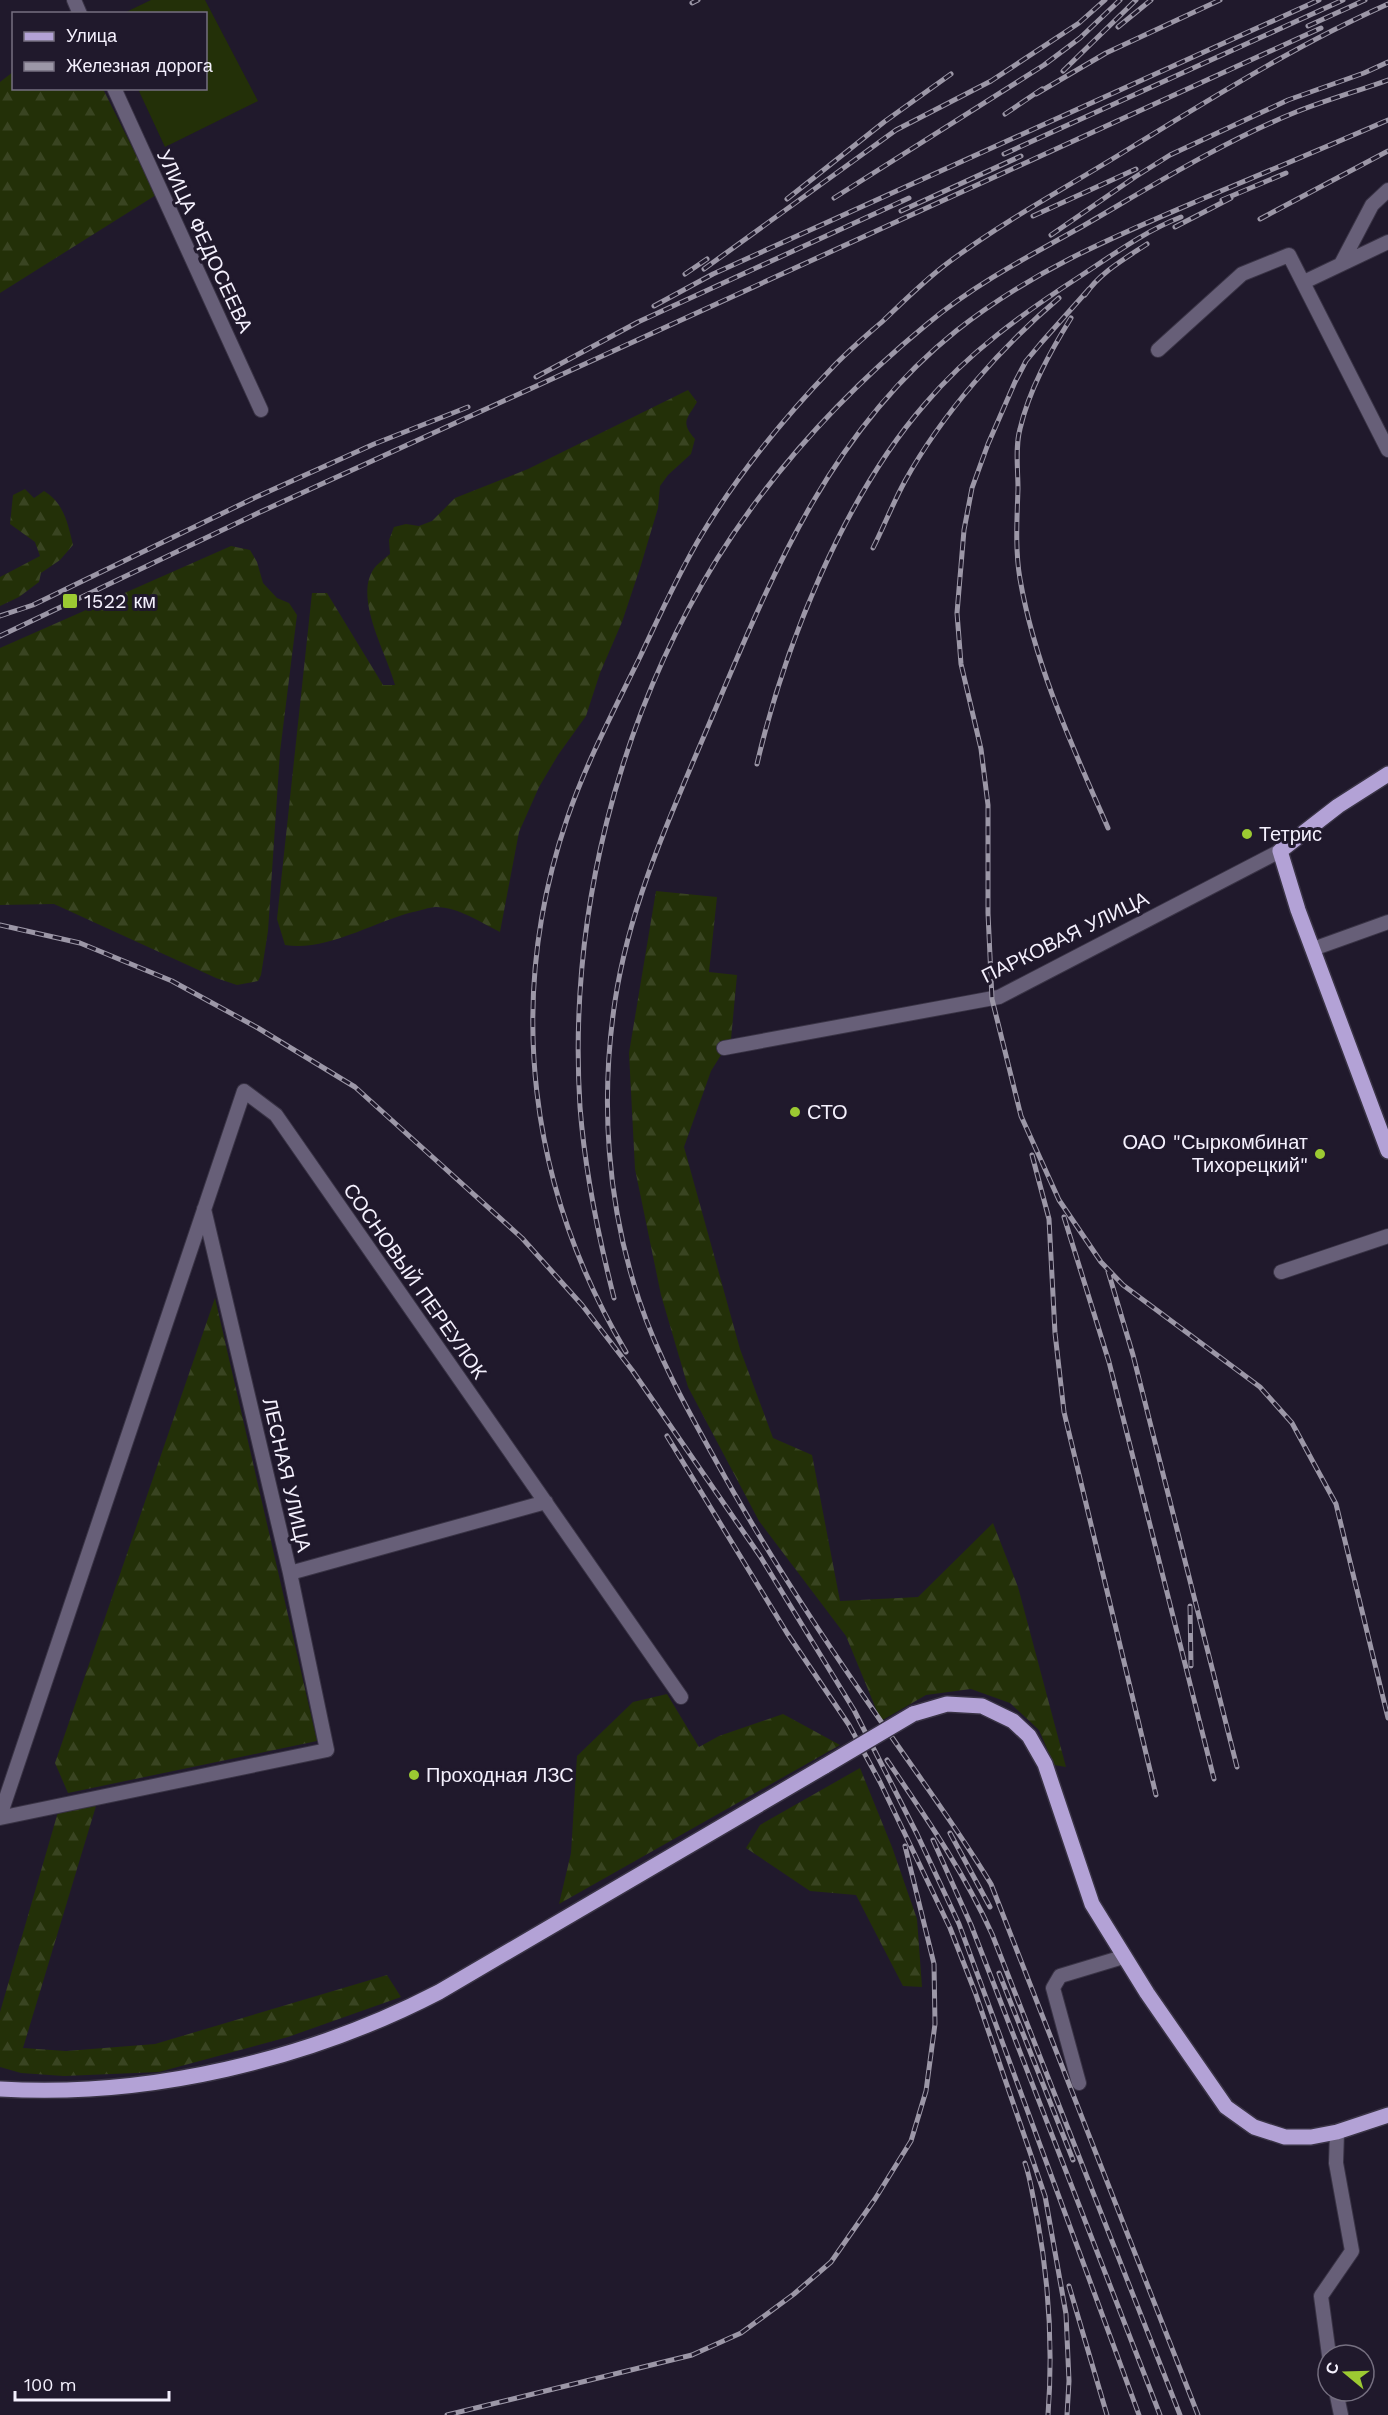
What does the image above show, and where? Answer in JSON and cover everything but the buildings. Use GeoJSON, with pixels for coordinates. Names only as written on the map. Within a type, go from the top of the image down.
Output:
{"type":"FeatureCollection","features":[{"type":"Feature","properties":{"kind":"main road","name":"ПАРКОВАЯ УЛИЦА"},"geometry":{"type":"LineString","coordinates":[[1280,851],[1338,806],[1388,774]]}},
{"type":"Feature","properties":{"kind":"main road"},"geometry":{"type":"LineString","coordinates":[[1280,851],[1313,950],[1388,1151]]}},
{"type":"Feature","properties":{"kind":"main road"},"geometry":{"type":"LineString","coordinates":[[0,2089],[78,2089],[132,2085],[228,2069],[302,2049],[369,2025],[439,1992],[913,1714],[947,1704],[982,1706],[1013,1721],[1029,1736],[1045,1764],[1092,1904],[1123,1957],[1218,2096],[1237,2116],[1254,2127],[1285,2137],[1311,2138],[1388,2115]]}},
{"type":"Feature","properties":{"kind":"street","name":"УЛИЦА ФЕДОСЕЕВА"},"geometry":{"type":"LineString","coordinates":[[115,90],[261,410]]}},
{"type":"Feature","properties":{"kind":"street"},"geometry":{"type":"LineString","coordinates":[[1341,264],[1372,206],[1388,190]]}},
{"type":"Feature","properties":{"kind":"street"},"geometry":{"type":"LineString","coordinates":[[1304,282],[1388,242]]}},
{"type":"Feature","properties":{"kind":"street"},"geometry":{"type":"LineString","coordinates":[[1158,350],[1242,274],[1289,255],[1388,450]]}},
{"type":"Feature","properties":{"kind":"street","name":"ПАРКОВАЯ УЛИЦА"},"geometry":{"type":"LineString","coordinates":[[724,1048],[999,997],[1280,851]]}},
{"type":"Feature","properties":{"kind":"street"},"geometry":{"type":"LineString","coordinates":[[1313,950],[1388,922]]}},
{"type":"Feature","properties":{"kind":"street","name":"СОСНОВЫЙ ПЕРЕУЛОК"},"geometry":{"type":"LineString","coordinates":[[204,1209],[244,1091],[276,1115],[681,1697]]}},
{"type":"Feature","properties":{"kind":"street"},"geometry":{"type":"LineString","coordinates":[[0,1817],[204,1209]]}},
{"type":"Feature","properties":{"kind":"street","name":"ЛЕСНАЯ УЛИЦА"},"geometry":{"type":"LineString","coordinates":[[0,1817],[327,1750],[290,1573],[204,1209]]}},
{"type":"Feature","properties":{"kind":"street"},"geometry":{"type":"LineString","coordinates":[[1281,1272],[1388,1236]]}},
{"type":"Feature","properties":{"kind":"street"},"geometry":{"type":"LineString","coordinates":[[290,1573],[546,1502]]}},
{"type":"Feature","properties":{"kind":"street"},"geometry":{"type":"LineString","coordinates":[[1079,2084],[1053,1988],[1060,1976],[1123,1957]]}},
{"type":"Feature","properties":{"kind":"street"},"geometry":{"type":"LineString","coordinates":[[1327,2343],[1321,2296],[1352,2251],[1336,2163],[1337,2132]]}},
{"type":"Feature","properties":{"kind":"green space"},"geometry":{"type":"Polygon","coordinates":[[[151,0],[205,0],[258,101],[165,147],[138,90],[207,90],[207,12],[126,12],[151,0]]]}},
{"type":"Feature","properties":{"kind":"green space"},"geometry":{"type":"Polygon","coordinates":[[[12,73],[12,90],[104,90],[156,195],[0,293],[0,82],[12,73]]]}},
{"type":"Feature","properties":{"kind":"green space"},"geometry":{"type":"Polygon","coordinates":[[[688,390],[697,402],[686,424],[695,439],[691,454],[668,475],[660,486],[658,508],[641,565],[586,716],[558,755],[539,787],[519,832],[500,932],[461,912],[436,907],[398,917],[333,940],[300,946],[285,945],[277,919],[312,593],[327,593],[383,685],[395,685],[373,624],[367,592],[369,578],[376,566],[390,554],[389,540],[394,527],[406,524],[419,526],[432,521],[455,498],[528,469],[688,390]]]}},
{"type":"Feature","properties":{"kind":"green space"},"geometry":{"type":"Polygon","coordinates":[[[25,489],[34,498],[44,491],[51,496],[61,508],[73,545],[60,560],[41,573],[39,582],[19,597],[0,606],[0,577],[40,556],[35,542],[10,524],[13,495],[25,489]]]}},
{"type":"Feature","properties":{"kind":"green space"},"geometry":{"type":"Polygon","coordinates":[[[231,546],[250,550],[257,562],[263,583],[277,598],[289,603],[297,615],[280,752],[268,931],[261,975],[258,981],[237,985],[216,978],[54,904],[0,905],[0,648],[231,546]]]}},
{"type":"Feature","properties":{"kind":"green space"},"geometry":{"type":"Polygon","coordinates":[[[656,891],[717,897],[709,972],[737,975],[731,1039],[711,1071],[684,1147],[740,1349],[773,1438],[812,1455],[840,1601],[918,1597],[993,1523],[1018,1587],[1066,1767],[1054,1765],[1039,1730],[1010,1703],[971,1689],[926,1695],[881,1721],[846,1636],[759,1521],[688,1387],[661,1295],[635,1169],[629,1053],[656,891]]]}},
{"type":"Feature","properties":{"kind":"green space"},"geometry":{"type":"Polygon","coordinates":[[[215,1298],[317,1741],[68,1793],[55,1763],[215,1298]]]}},
{"type":"Feature","properties":{"kind":"green space"},"geometry":{"type":"Polygon","coordinates":[[[667,1694],[699,1747],[719,1736],[783,1714],[840,1745],[559,1904],[571,1853],[577,1756],[633,1702],[667,1694]]]}},
{"type":"Feature","properties":{"kind":"green space"},"geometry":{"type":"Polygon","coordinates":[[[860,1768],[892,1847],[917,1919],[922,1987],[903,1986],[856,1895],[810,1891],[746,1848],[760,1825],[860,1768]]]}},
{"type":"Feature","properties":{"kind":"green space"},"geometry":{"type":"Polygon","coordinates":[[[96,1806],[23,2048],[66,2051],[155,2044],[387,1975],[401,1997],[288,2037],[159,2072],[64,2076],[21,2073],[0,2067],[0,2012],[58,1812],[96,1806]]]}},
{"type":"Feature","properties":{"kind":"railway"},"geometry":{"type":"LineString","coordinates":[[692,3],[698,0]]}},
{"type":"Feature","properties":{"kind":"railway"},"geometry":{"type":"LineString","coordinates":[[704,269],[896,130],[991,81],[1079,23],[1105,0]]}},
{"type":"Feature","properties":{"kind":"railway"},"geometry":{"type":"LineString","coordinates":[[834,198],[1044,65],[1080,38],[1120,0]]}},
{"type":"Feature","properties":{"kind":"railway"},"geometry":{"type":"LineString","coordinates":[[1063,71],[1136,0]]}},
{"type":"Feature","properties":{"kind":"railway"},"geometry":{"type":"LineString","coordinates":[[1118,27],[1151,0]]}},
{"type":"Feature","properties":{"kind":"railway"},"geometry":{"type":"LineString","coordinates":[[1036,94],[1106,53],[1220,0]]}},
{"type":"Feature","properties":{"kind":"railway"},"geometry":{"type":"LineString","coordinates":[[654,306],[713,274],[1319,0]]}},
{"type":"Feature","properties":{"kind":"railway"},"geometry":{"type":"LineString","coordinates":[[1004,154],[1343,0]]}},
{"type":"Feature","properties":{"kind":"railway"},"geometry":{"type":"LineString","coordinates":[[1308,26],[1365,0]]}},
{"type":"Feature","properties":{"kind":"railway"},"geometry":{"type":"LineString","coordinates":[[626,1352],[593,1289],[567,1225],[548,1159],[537,1092],[533,1024],[536,956],[548,887],[574,798],[600,738],[693,549],[746,468],[796,407],[844,356],[940,269],[1017,216],[1228,89],[1323,35],[1388,4]]}},
{"type":"Feature","properties":{"kind":"railway"},"geometry":{"type":"LineString","coordinates":[[0,636],[258,513],[1321,28]]}},
{"type":"Feature","properties":{"kind":"railway"},"geometry":{"type":"LineString","coordinates":[[1051,235],[1170,155],[1288,100],[1388,62]]}},
{"type":"Feature","properties":{"kind":"railway"},"geometry":{"type":"LineString","coordinates":[[787,199],[884,122],[951,74]]}},
{"type":"Feature","properties":{"kind":"railway"},"geometry":{"type":"LineString","coordinates":[[614,1298],[593,1203],[580,1107],[578,1036],[582,964],[592,893],[606,823],[627,754],[652,686],[682,621],[717,559],[738,526],[812,434],[867,377],[944,310],[1022,260],[1241,137],[1319,103],[1388,80]]}},
{"type":"Feature","properties":{"kind":"railway"},"geometry":{"type":"LineString","coordinates":[[1005,114],[1042,89]]}},
{"type":"Feature","properties":{"kind":"railway"},"geometry":{"type":"LineString","coordinates":[[1198,2415],[991,1884],[773,1559],[694,1422],[655,1342],[628,1264],[613,1190],[608,1114],[610,1039],[621,966],[630,932],[651,866],[677,800],[777,569],[804,517],[835,466],[870,418],[910,373],[956,331],[985,309],[1044,272],[1137,227],[1388,120]]}},
{"type":"Feature","properties":{"kind":"railway"},"geometry":{"type":"LineString","coordinates":[[1260,219],[1388,151]]}},
{"type":"Feature","properties":{"kind":"railway"},"geometry":{"type":"LineString","coordinates":[[901,211],[1021,156]]}},
{"type":"Feature","properties":{"kind":"railway"},"geometry":{"type":"LineString","coordinates":[[1033,216],[1136,169]]}},
{"type":"Feature","properties":{"kind":"railway"},"geometry":{"type":"LineString","coordinates":[[1222,200],[1286,173]]}},
{"type":"Feature","properties":{"kind":"railway"},"geometry":{"type":"LineString","coordinates":[[536,377],[638,322],[909,198]]}},
{"type":"Feature","properties":{"kind":"railway"},"geometry":{"type":"LineString","coordinates":[[1175,227],[1231,198]]}},
{"type":"Feature","properties":{"kind":"railway"},"geometry":{"type":"LineString","coordinates":[[757,764],[784,670],[821,574],[844,527],[896,441],[942,385],[997,335],[1116,252],[1154,229],[1181,217]]}},
{"type":"Feature","properties":{"kind":"railway"},"geometry":{"type":"LineString","coordinates":[[1085,295],[1105,273],[1147,244]]}},
{"type":"Feature","properties":{"kind":"railway"},"geometry":{"type":"LineString","coordinates":[[685,274],[707,259]]}},
{"type":"Feature","properties":{"kind":"railway"},"geometry":{"type":"LineString","coordinates":[[1089,289],[1026,361],[1015,382],[972,488],[964,530],[957,613],[961,664],[981,749],[988,805],[988,913],[992,999],[1021,1116],[1059,1200],[1101,1262],[1123,1285],[1260,1387],[1292,1423],[1336,1504],[1388,1718]]}},
{"type":"Feature","properties":{"kind":"railway"},"geometry":{"type":"LineString","coordinates":[[873,548],[905,481],[937,431],[995,360],[1059,298]]}},
{"type":"Feature","properties":{"kind":"railway"},"geometry":{"type":"LineString","coordinates":[[1071,318],[1041,372],[1029,400],[1018,436],[1017,557],[1027,611],[1045,675],[1108,828]]}},
{"type":"Feature","properties":{"kind":"railway"},"geometry":{"type":"LineString","coordinates":[[0,616],[33,605],[252,499],[374,444],[468,407]]}},
{"type":"Feature","properties":{"kind":"railway"},"geometry":{"type":"LineString","coordinates":[[0,925],[80,943],[172,981],[258,1028],[355,1087],[522,1238],[582,1305],[632,1370],[760,1556],[854,1710],[917,1834],[959,1924],[1139,2415]]}},
{"type":"Feature","properties":{"kind":"railway"},"geometry":{"type":"LineString","coordinates":[[1032,1155],[1049,1219],[1055,1333],[1064,1412],[1156,1795]]}},
{"type":"Feature","properties":{"kind":"railway"},"geometry":{"type":"LineString","coordinates":[[1064,1217],[1109,1362],[1214,1779]]}},
{"type":"Feature","properties":{"kind":"railway"},"geometry":{"type":"LineString","coordinates":[[1108,1271],[1133,1355],[1237,1767]]}},
{"type":"Feature","properties":{"kind":"railway"},"geometry":{"type":"LineString","coordinates":[[667,1436],[787,1633],[849,1725],[880,1782],[950,1928],[975,1992],[1045,2196],[1066,2314],[1069,2381],[1067,2415]]}},
{"type":"Feature","properties":{"kind":"railway"},"geometry":{"type":"LineString","coordinates":[[1190,1606],[1191,1666]]}},
{"type":"Feature","properties":{"kind":"railway"},"geometry":{"type":"LineString","coordinates":[[887,1760],[956,1866],[992,1934],[1180,2415]]}},
{"type":"Feature","properties":{"kind":"railway"},"geometry":{"type":"LineString","coordinates":[[950,1833],[990,1907]]}},
{"type":"Feature","properties":{"kind":"railway"},"geometry":{"type":"LineString","coordinates":[[933,1840],[971,1925],[1160,2415]]}},
{"type":"Feature","properties":{"kind":"railway"},"geometry":{"type":"LineString","coordinates":[[447,2415],[692,2355],[741,2333],[794,2294],[831,2262],[875,2199],[911,2141],[926,2091],[935,2024],[934,1964],[905,1846]]}},
{"type":"Feature","properties":{"kind":"railway"},"geometry":{"type":"LineString","coordinates":[[999,1973],[1073,2160]]}},
{"type":"Feature","properties":{"kind":"railway"},"geometry":{"type":"LineString","coordinates":[[1025,2163],[1037,2217],[1047,2291],[1050,2340],[1048,2415]]}},
{"type":"Feature","properties":{"kind":"railway"},"geometry":{"type":"LineString","coordinates":[[1069,2286],[1107,2415]]}},
{"type":"Feature","properties":{"kind":"place","name":"1522 км"},"geometry":{"type":"Point","coordinates":[70,601]}},
{"type":"Feature","properties":{"kind":"place","name":"Тетрис"},"geometry":{"type":"Point","coordinates":[1247,834]}},
{"type":"Feature","properties":{"kind":"place","name":"СТО"},"geometry":{"type":"Point","coordinates":[795,1112]}},
{"type":"Feature","properties":{"kind":"place","name":"ОАО \"Сыркомбинат Тихорецкий\""},"geometry":{"type":"Point","coordinates":[1320,1154]}},
{"type":"Feature","properties":{"kind":"place","name":"Проходная ЛЗС"},"geometry":{"type":"Point","coordinates":[414,1775]}}]}
